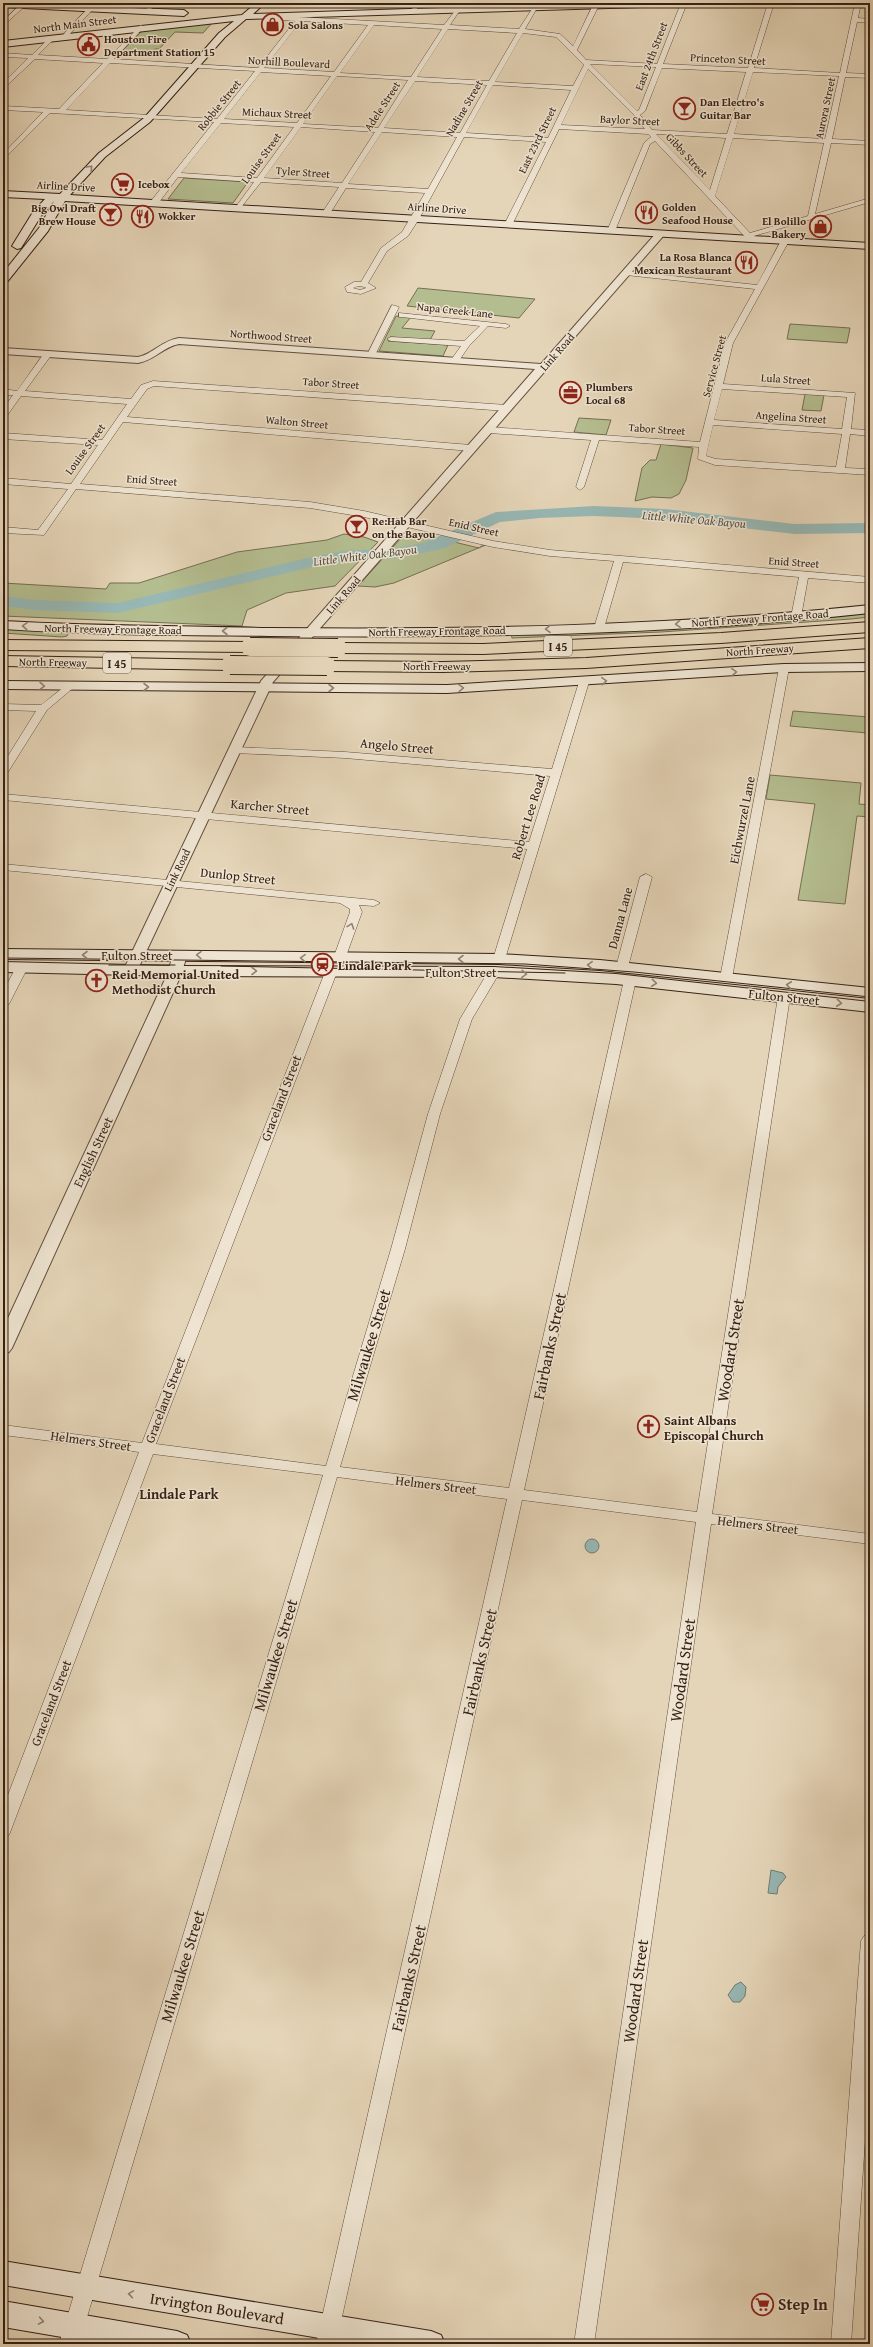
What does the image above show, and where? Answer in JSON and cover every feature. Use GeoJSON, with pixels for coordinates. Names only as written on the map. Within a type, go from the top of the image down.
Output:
{"type":"FeatureCollection","features":[{"type":"Feature","properties":{"kind":"highway"},"geometry":{"type":"LineString","coordinates":[[779,633],[870,622]]}},
{"type":"Feature","properties":{"kind":"highway","name":"North Freeway"},"geometry":{"type":"LineString","coordinates":[[3,661],[65,662],[240,656],[332,657],[870,627]]}},
{"type":"Feature","properties":{"kind":"highway"},"geometry":{"type":"LineString","coordinates":[[3,636],[152,647]]}},
{"type":"Feature","properties":{"kind":"highway","name":"North Freeway"},"geometry":{"type":"LineString","coordinates":[[3,654],[332,657],[523,656],[870,636]]}},
{"type":"Feature","properties":{"kind":"highway","name":"North Freeway"},"geometry":{"type":"LineString","coordinates":[[332,657],[443,667],[586,663],[870,643]]}},
{"type":"Feature","properties":{"kind":"highway","name":"North Freeway"},"geometry":{"type":"LineString","coordinates":[[3,645],[152,647],[240,656]]}},
{"type":"Feature","properties":{"kind":"highway"},"geometry":{"type":"LineString","coordinates":[[804,647],[870,652]]}},
{"type":"Feature","properties":{"kind":"highway"},"geometry":{"type":"LineString","coordinates":[[3,669],[65,662]]}},
{"type":"Feature","properties":{"kind":"main road"},"geometry":{"type":"LineString","coordinates":[[3,280],[44,229],[54,209],[102,155],[151,117],[222,35],[261,3]]}},
{"type":"Feature","properties":{"kind":"main road","name":"North Main Street"},"geometry":{"type":"LineString","coordinates":[[3,44],[141,27],[182,18],[261,17],[534,8],[551,5],[676,3]]}},
{"type":"Feature","properties":{"kind":"main road"},"geometry":{"type":"LineString","coordinates":[[3,4],[52,5],[146,11],[182,18]]}},
{"type":"Feature","properties":{"kind":"main road"},"geometry":{"type":"LineString","coordinates":[[102,155],[90,154],[139,116],[217,28],[226,22],[243,17]]}},
{"type":"Feature","properties":{"kind":"main road"},"geometry":{"type":"LineString","coordinates":[[3,272],[8,266],[3,263],[18,244],[37,214],[77,168]]}},
{"type":"Feature","properties":{"kind":"main road","name":"Airline Drive"},"geometry":{"type":"LineString","coordinates":[[3,194],[660,234],[748,235],[785,241],[870,246]]}},
{"type":"Feature","properties":{"kind":"main road"},"geometry":{"type":"LineString","coordinates":[[16,265],[10,262],[18,251],[18,244]]}},
{"type":"Feature","properties":{"kind":"main road","name":"North Freeway Frontage Road"},"geometry":{"type":"LineString","coordinates":[[3,625],[68,629],[370,633],[600,628],[796,617],[870,610]]}},
{"type":"Feature","properties":{"kind":"main road"},"geometry":{"type":"LineString","coordinates":[[170,686],[178,682],[232,682],[249,676],[279,640],[276,636],[254,631]]}},
{"type":"Feature","properties":{"kind":"main road"},"geometry":{"type":"LineString","coordinates":[[312,688],[295,682],[294,674],[321,644],[370,633]]}},
{"type":"Feature","properties":{"kind":"main road"},"geometry":{"type":"LineString","coordinates":[[3,685],[447,689],[584,682],[784,668],[870,667]]}},
{"type":"Feature","properties":{"kind":"main road","name":"Fulton Street"},"geometry":{"type":"LineString","coordinates":[[3,954],[134,962],[176,971],[335,965],[496,966],[626,974],[726,978],[870,993]]}},
{"type":"Feature","properties":{"kind":"main road","name":"Fulton Street"},"geometry":{"type":"LineString","coordinates":[[3,967],[134,962],[180,954],[335,965]]}},
{"type":"Feature","properties":{"kind":"main road","name":"Fulton Street"},"geometry":{"type":"LineString","coordinates":[[626,974],[784,997],[870,1007]]}},
{"type":"Feature","properties":{"kind":"main road","name":"Irvington Boulevard"},"geometry":{"type":"LineString","coordinates":[[3,2273],[86,2287],[328,2335],[431,2344]]}},
{"type":"Feature","properties":{"kind":"main road"},"geometry":{"type":"LineString","coordinates":[[3,2314],[71,2335],[177,2344]]}},
{"type":"Feature","properties":{"kind":"street"},"geometry":{"type":"LineString","coordinates":[[146,11],[154,3]]}},
{"type":"Feature","properties":{"kind":"street"},"geometry":{"type":"LineString","coordinates":[[414,11],[418,3]]}},
{"type":"Feature","properties":{"kind":"street","name":"East 24th Street"},"geometry":{"type":"LineString","coordinates":[[636,114],[642,111],[684,3]]}},
{"type":"Feature","properties":{"kind":"street"},"geometry":{"type":"LineString","coordinates":[[711,197],[771,3]]}},
{"type":"Feature","properties":{"kind":"street","name":"Aurora Street"},"geometry":{"type":"LineString","coordinates":[[811,217],[858,3]]}},
{"type":"Feature","properties":{"kind":"street"},"geometry":{"type":"LineString","coordinates":[[574,50],[596,4]]}},
{"type":"Feature","properties":{"kind":"street"},"geometry":{"type":"LineString","coordinates":[[3,24],[23,5]]}},
{"type":"Feature","properties":{"kind":"street"},"geometry":{"type":"LineString","coordinates":[[65,36],[91,8]]}},
{"type":"Feature","properties":{"kind":"street","name":"Nadine Street"},"geometry":{"type":"LineString","coordinates":[[364,284],[384,250],[405,234],[534,8]]}},
{"type":"Feature","properties":{"kind":"street","name":"Adele Street"},"geometry":{"type":"LineString","coordinates":[[326,214],[458,10]]}},
{"type":"Feature","properties":{"kind":"street","name":"Gibbs Street"},"geometry":{"type":"LineString","coordinates":[[261,17],[554,33],[574,50],[636,114],[655,138],[748,235]]}},
{"type":"Feature","properties":{"kind":"street","name":"Robbie Street"},"geometry":{"type":"LineString","coordinates":[[154,203],[299,20]]}},
{"type":"Feature","properties":{"kind":"street"},"geometry":{"type":"LineString","coordinates":[[854,20],[870,21]]}},
{"type":"Feature","properties":{"kind":"street","name":"Louise Street"},"geometry":{"type":"LineString","coordinates":[[239,208],[372,24]]}},
{"type":"Feature","properties":{"kind":"street"},"geometry":{"type":"LineString","coordinates":[[61,112],[141,27]]}},
{"type":"Feature","properties":{"kind":"street"},"geometry":{"type":"LineString","coordinates":[[3,87],[52,38]]}},
{"type":"Feature","properties":{"kind":"street","name":"Norhill Boulevard"},"geometry":{"type":"LineString","coordinates":[[3,56],[574,88]]}},
{"type":"Feature","properties":{"kind":"street","name":"Princeton Street"},"geometry":{"type":"LineString","coordinates":[[586,64],[870,76]]}},
{"type":"Feature","properties":{"kind":"street","name":"East 23rd Street"},"geometry":{"type":"LineString","coordinates":[[508,225],[586,64]]}},
{"type":"Feature","properties":{"kind":"street","name":"Michaux Street"},"geometry":{"type":"LineString","coordinates":[[3,108],[549,140]]}},
{"type":"Feature","properties":{"kind":"street"},"geometry":{"type":"LineString","coordinates":[[3,158],[48,111]]}},
{"type":"Feature","properties":{"kind":"street","name":"Baylor Street"},"geometry":{"type":"LineString","coordinates":[[556,127],[870,143]]}},
{"type":"Feature","properties":{"kind":"street"},"geometry":{"type":"LineString","coordinates":[[611,231],[647,143],[655,138]]}},
{"type":"Feature","properties":{"kind":"street","name":"Tyler Street"},"geometry":{"type":"LineString","coordinates":[[176,175],[430,191]]}},
{"type":"Feature","properties":{"kind":"street"},"geometry":{"type":"LineString","coordinates":[[748,235],[870,200]]}},
{"type":"Feature","properties":{"kind":"street","name":"Link Road"},"geometry":{"type":"LineString","coordinates":[[134,962],[267,681],[312,632],[366,568],[660,234]]}},
{"type":"Feature","properties":{"kind":"street","name":"Service Street"},"geometry":{"type":"LineString","coordinates":[[785,241],[758,287],[729,343],[701,455],[703,459],[840,470]]}},
{"type":"Feature","properties":{"kind":"street"},"geometry":{"type":"LineString","coordinates":[[626,273],[758,287]]}},
{"type":"Feature","properties":{"kind":"street"},"geometry":{"type":"LineString","coordinates":[[371,355],[396,307]]}},
{"type":"Feature","properties":{"kind":"street","name":"Napa Creek Lane"},"geometry":{"type":"LineString","coordinates":[[402,315],[506,326]]}},
{"type":"Feature","properties":{"kind":"street"},"geometry":{"type":"LineString","coordinates":[[455,360],[466,344],[486,324]]}},
{"type":"Feature","properties":{"kind":"street"},"geometry":{"type":"LineString","coordinates":[[391,339],[466,344]]}},
{"type":"Feature","properties":{"kind":"street","name":"Northwood Street"},"geometry":{"type":"LineString","coordinates":[[3,352],[142,360],[152,356],[162,345],[179,341],[544,367]]}},
{"type":"Feature","properties":{"kind":"street"},"geometry":{"type":"LineString","coordinates":[[3,415],[48,354]]}},
{"type":"Feature","properties":{"kind":"street","name":"Louise Street"},"geometry":{"type":"LineString","coordinates":[[3,530],[41,533],[72,486],[144,387],[153,383]]}},
{"type":"Feature","properties":{"kind":"street","name":"Tabor Street"},"geometry":{"type":"LineString","coordinates":[[153,383],[507,408]]}},
{"type":"Feature","properties":{"kind":"street","name":"Lula Street"},"geometry":{"type":"LineString","coordinates":[[719,386],[852,395],[847,432]]}},
{"type":"Feature","properties":{"kind":"street"},"geometry":{"type":"LineString","coordinates":[[3,392],[133,402]]}},
{"type":"Feature","properties":{"kind":"street","name":"Walton Street"},"geometry":{"type":"LineString","coordinates":[[121,419],[472,448]]}},
{"type":"Feature","properties":{"kind":"street","name":"Angelina Street"},"geometry":{"type":"LineString","coordinates":[[710,422],[870,433]]}},
{"type":"Feature","properties":{"kind":"street","name":"Tabor Street"},"geometry":{"type":"LineString","coordinates":[[488,430],[704,445]]}},
{"type":"Feature","properties":{"kind":"street"},"geometry":{"type":"LineString","coordinates":[[847,432],[840,470],[870,472]]}},
{"type":"Feature","properties":{"kind":"street"},"geometry":{"type":"LineString","coordinates":[[3,436],[103,443]]}},
{"type":"Feature","properties":{"kind":"street"},"geometry":{"type":"LineString","coordinates":[[580,487],[596,437]]}},
{"type":"Feature","properties":{"kind":"street","name":"Enid Street"},"geometry":{"type":"LineString","coordinates":[[3,481],[310,505],[550,553],[870,580]]}},
{"type":"Feature","properties":{"kind":"street"},"geometry":{"type":"LineString","coordinates":[[600,628],[619,560]]}},
{"type":"Feature","properties":{"kind":"street"},"geometry":{"type":"LineString","coordinates":[[796,617],[804,575]]}},
{"type":"Feature","properties":{"kind":"street","name":"Eichwurzel Lane"},"geometry":{"type":"LineString","coordinates":[[726,978],[784,668]]}},
{"type":"Feature","properties":{"kind":"street","name":"Robert Lee Road"},"geometry":{"type":"LineString","coordinates":[[496,966],[584,682]]}},
{"type":"Feature","properties":{"kind":"street"},"geometry":{"type":"LineString","coordinates":[[3,772],[43,708],[69,686]]}},
{"type":"Feature","properties":{"kind":"street"},"geometry":{"type":"LineString","coordinates":[[3,707],[43,708]]}},
{"type":"Feature","properties":{"kind":"street","name":"Angelo Street"},"geometry":{"type":"LineString","coordinates":[[235,750],[345,755],[556,773]]}},
{"type":"Feature","properties":{"kind":"street","name":"Karcher Street"},"geometry":{"type":"LineString","coordinates":[[3,797],[534,846]]}},
{"type":"Feature","properties":{"kind":"street","name":"Dunlop Street"},"geometry":{"type":"LineString","coordinates":[[3,867],[374,903]]}},
{"type":"Feature","properties":{"kind":"street","name":"Danna Lane"},"geometry":{"type":"LineString","coordinates":[[626,974],[646,877]]}},
{"type":"Feature","properties":{"kind":"street","name":"Graceland Street"},"geometry":{"type":"LineString","coordinates":[[3,1830],[147,1449],[356,912],[356,908],[342,900]]}},
{"type":"Feature","properties":{"kind":"street","name":"English Street"},"geometry":{"type":"LineString","coordinates":[[3,1348],[176,971],[180,954]]}},
{"type":"Feature","properties":{"kind":"street","name":"Milwaukee Street"},"geometry":{"type":"LineString","coordinates":[[71,2335],[330,1472],[397,1254],[434,1114],[466,1019],[496,966]]}},
{"type":"Feature","properties":{"kind":"street"},"geometry":{"type":"LineString","coordinates":[[3,1004],[22,967]]}},
{"type":"Feature","properties":{"kind":"street","name":"Fairbanks Street"},"geometry":{"type":"LineString","coordinates":[[328,2335],[516,1496],[626,974]]}},
{"type":"Feature","properties":{"kind":"street","name":"Woodard Street"},"geometry":{"type":"LineString","coordinates":[[584,2344],[704,1518],[784,997]]}},
{"type":"Feature","properties":{"kind":"street","name":"Helmers Street"},"geometry":{"type":"LineString","coordinates":[[3,1430],[516,1496],[870,1539]]}},
{"type":"Feature","properties":{"kind":"street"},"geometry":{"type":"LineString","coordinates":[[841,2344],[870,1941]]}},
{"type":"Feature","properties":{"kind":"green space"},"geometry":{"type":"Polygon","coordinates":[[[213,22],[203,33],[175,32],[159,49],[155,49],[151,52],[122,51],[144,29],[213,22]]]}},
{"type":"Feature","properties":{"kind":"green space"},"geometry":{"type":"Polygon","coordinates":[[[184,178],[248,182],[233,203],[168,199],[184,178]]]}},
{"type":"Feature","properties":{"kind":"green space"},"geometry":{"type":"Polygon","coordinates":[[[418,288],[535,299],[519,318],[407,306],[418,288]]]}},
{"type":"Feature","properties":{"kind":"green space"},"geometry":{"type":"Polygon","coordinates":[[[396,316],[411,317],[402,328],[435,331],[430,340],[390,337],[388,341],[448,345],[443,356],[379,351],[396,316]]]}},
{"type":"Feature","properties":{"kind":"green space"},"geometry":{"type":"Polygon","coordinates":[[[790,324],[850,328],[847,343],[787,339],[790,324]]]}},
{"type":"Feature","properties":{"kind":"green space"},"geometry":{"type":"Polygon","coordinates":[[[805,394],[824,395],[821,411],[802,410],[805,394]]]}},
{"type":"Feature","properties":{"kind":"green space"},"geometry":{"type":"Polygon","coordinates":[[[579,418],[611,420],[606,435],[574,432],[579,418]]]}},
{"type":"Feature","properties":{"kind":"green space"},"geometry":{"type":"Polygon","coordinates":[[[661,444],[693,448],[686,480],[679,494],[671,498],[652,497],[635,501],[642,468],[650,460],[656,460],[661,444]]]}},
{"type":"Feature","properties":{"kind":"green space"},"geometry":{"type":"Polygon","coordinates":[[[344,534],[364,537],[378,542],[335,586],[286,593],[247,610],[242,626],[3,616],[3,583],[106,589],[110,583],[139,583],[237,552],[327,540],[344,534]]]}},
{"type":"Feature","properties":{"kind":"green space"},"geometry":{"type":"Polygon","coordinates":[[[421,534],[479,548],[394,583],[375,587],[358,586],[402,537],[421,534]]]}},
{"type":"Feature","properties":{"kind":"green space"},"geometry":{"type":"Polygon","coordinates":[[[870,612],[870,617],[851,619],[661,632],[512,638],[511,633],[870,612]]]}},
{"type":"Feature","properties":{"kind":"green space"},"geometry":{"type":"Polygon","coordinates":[[[3,628],[69,632],[67,636],[62,637],[3,633],[3,628]]]}},
{"type":"Feature","properties":{"kind":"green space"},"geometry":{"type":"Polygon","coordinates":[[[793,711],[869,717],[867,733],[790,726],[793,711]]]}},
{"type":"Feature","properties":{"kind":"green space"},"geometry":{"type":"Polygon","coordinates":[[[770,775],[861,783],[859,804],[870,805],[870,817],[857,816],[845,904],[798,900],[815,804],[766,799],[770,775]]]}},
{"type":"Feature","properties":{"kind":"water"},"geometry":{"type":"Polygon","coordinates":[[[589,1539],[595,1539],[599,1543],[599,1549],[595,1553],[589,1553],[585,1549],[585,1543],[589,1539]]]}},
{"type":"Feature","properties":{"kind":"water"},"geometry":{"type":"Polygon","coordinates":[[[771,1870],[783,1873],[786,1877],[778,1887],[777,1894],[768,1893],[771,1870]]]}},
{"type":"Feature","properties":{"kind":"water"},"geometry":{"type":"Polygon","coordinates":[[[741,1982],[746,1987],[745,1996],[740,2002],[733,2002],[728,1995],[735,1985],[741,1982]]]}},
{"type":"Feature","properties":{"kind":"waterway","name":"Little White Oak Bayou"},"geometry":{"type":"LineString","coordinates":[[3,601],[34,605],[118,608],[312,562],[344,556],[396,553],[423,548],[439,544],[496,517],[539,513],[594,511],[665,514],[795,529],[870,528]]}},
{"type":"Feature","properties":{"kind":"tram line"},"geometry":{"type":"LineString","coordinates":[[3,958],[525,964],[634,972],[870,997]]}},
{"type":"Feature","properties":{"kind":"tram line"},"geometry":{"type":"LineString","coordinates":[[109,965],[175,965]]}},
{"type":"Feature","properties":{"kind":"tram line"},"geometry":{"type":"LineString","coordinates":[[221,966],[565,973]]}},
{"type":"Feature","properties":{"kind":"place","name":"Sola Salons"},"geometry":{"type":"Point","coordinates":[273,25]}},
{"type":"Feature","properties":{"kind":"place","name":"Houston Fire Department Station 15"},"geometry":{"type":"Point","coordinates":[88,45]}},
{"type":"Feature","properties":{"kind":"place","name":"Dan Electro's Guitar Bar"},"geometry":{"type":"Point","coordinates":[685,108]}},
{"type":"Feature","properties":{"kind":"place","name":"Icebox"},"geometry":{"type":"Point","coordinates":[123,184]}},
{"type":"Feature","properties":{"kind":"place","name":"Golden Seafood House"},"geometry":{"type":"Point","coordinates":[646,213]}},
{"type":"Feature","properties":{"kind":"place","name":"Big Owl Draft Brew House"},"geometry":{"type":"Point","coordinates":[111,214]}},
{"type":"Feature","properties":{"kind":"place","name":"Wokker"},"geometry":{"type":"Point","coordinates":[142,216]}},
{"type":"Feature","properties":{"kind":"place","name":"El Bolillo Bakery"},"geometry":{"type":"Point","coordinates":[821,227]}},
{"type":"Feature","properties":{"kind":"place","name":"La Rosa Blanca Mexican Restaurant"},"geometry":{"type":"Point","coordinates":[747,263]}},
{"type":"Feature","properties":{"kind":"place","name":"Plumbers Local 68"},"geometry":{"type":"Point","coordinates":[570,393]}},
{"type":"Feature","properties":{"kind":"place","name":"Re:Hab Bar on the Bayou"},"geometry":{"type":"Point","coordinates":[356,527]}},
{"type":"Feature","properties":{"kind":"place","name":"Lindale Park"},"geometry":{"type":"Point","coordinates":[322,965]}},
{"type":"Feature","properties":{"kind":"place","name":"Reid Memorial United Methodist Church"},"geometry":{"type":"Point","coordinates":[96,981]}},
{"type":"Feature","properties":{"kind":"place","name":"Saint Albans Episcopal Church"},"geometry":{"type":"Point","coordinates":[649,1427]}},
{"type":"Feature","properties":{"kind":"place","name":"Step In"},"geometry":{"type":"Point","coordinates":[763,2304]}},
{"type":"Feature","properties":{"kind":"district","name":"Lindale Park"},"geometry":{"type":"Point","coordinates":[179,1494]}}]}
